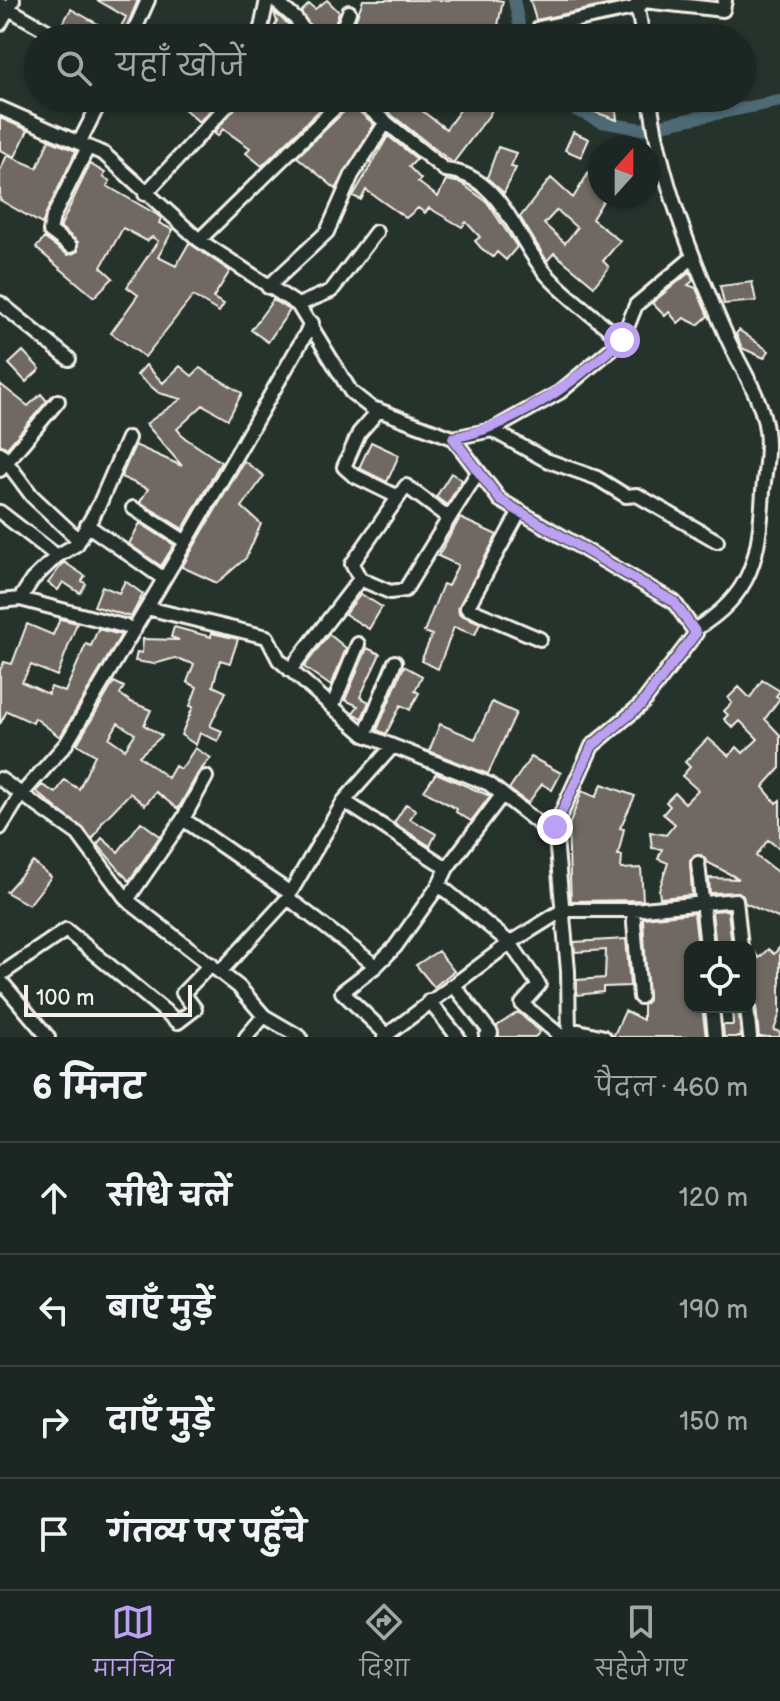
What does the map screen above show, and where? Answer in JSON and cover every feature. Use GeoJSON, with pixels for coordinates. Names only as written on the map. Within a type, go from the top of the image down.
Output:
{"type":"FeatureCollection","features":[{"type":"Feature","properties":{"kind":"street"},"geometry":{"type":"LineString","coordinates":[[137,24],[148,0]]}},
{"type":"Feature","properties":{"kind":"street"},"geometry":{"type":"LineString","coordinates":[[262,24],[267,0]]}},
{"type":"Feature","properties":{"kind":"street"},"geometry":{"type":"LineString","coordinates":[[274,0],[299,24]]}},
{"type":"Feature","properties":{"kind":"street"},"geometry":{"type":"LineString","coordinates":[[555,24],[644,1],[723,10],[725,0]]}},
{"type":"Feature","properties":{"kind":"street"},"geometry":{"type":"LineString","coordinates":[[637,3],[641,24]]}},
{"type":"Feature","properties":{"kind":"street"},"geometry":{"type":"LineString","coordinates":[[0,24],[7,4],[38,24]]}},
{"type":"Feature","properties":{"kind":"street"},"geometry":{"type":"LineString","coordinates":[[344,24],[349,12]]}},
{"type":"Feature","properties":{"kind":"street"},"geometry":{"type":"LineString","coordinates":[[0,108],[104,154],[199,240],[298,305],[312,323],[351,392],[379,410],[453,438],[492,430],[560,392],[622,340],[636,305],[693,257]]}},
{"type":"Feature","properties":{"kind":"street"},"geometry":{"type":"LineString","coordinates":[[70,246],[50,231],[96,112]]}},
{"type":"Feature","properties":{"kind":"street"},"geometry":{"type":"LineString","coordinates":[[145,194],[221,112]]}},
{"type":"Feature","properties":{"kind":"street"},"geometry":{"type":"LineString","coordinates":[[199,240],[331,112]]}},
{"type":"Feature","properties":{"kind":"street"},"geometry":{"type":"LineString","coordinates":[[374,112],[445,170],[461,171],[484,187],[500,202],[547,275],[622,340]]}},
{"type":"Feature","properties":{"kind":"street"},"geometry":{"type":"LineString","coordinates":[[652,112],[667,182],[693,257],[766,430],[761,541],[745,582],[718,614],[694,630]]}},
{"type":"Feature","properties":{"kind":"street"},"geometry":{"type":"LineString","coordinates":[[268,287],[327,232],[352,175],[386,122]]}},
{"type":"Feature","properties":{"kind":"street"},"geometry":{"type":"LineString","coordinates":[[298,305],[331,291],[376,232]]}},
{"type":"Feature","properties":{"kind":"street"},"geometry":{"type":"LineString","coordinates":[[0,303],[69,359]]}},
{"type":"Feature","properties":{"kind":"street"},"geometry":{"type":"LineString","coordinates":[[0,828],[20,796],[66,744],[312,323]]}},
{"type":"Feature","properties":{"kind":"street"},"geometry":{"type":"LineString","coordinates":[[58,401],[3,461],[32,496],[79,540]]}},
{"type":"Feature","properties":{"kind":"street"},"geometry":{"type":"LineString","coordinates":[[379,410],[359,433],[344,467],[353,475],[398,497]]}},
{"type":"Feature","properties":{"kind":"street"},"geometry":{"type":"LineString","coordinates":[[492,430],[546,460],[597,478],[626,496],[637,495],[717,541]]}},
{"type":"Feature","properties":{"kind":"street"},"geometry":{"type":"LineString","coordinates":[[20,599],[32,580],[79,540],[128,438]]}},
{"type":"Feature","properties":{"kind":"street"},"geometry":{"type":"LineString","coordinates":[[453,438],[500,500],[674,602],[696,633],[641,705],[592,746],[555,827],[563,910],[567,1034]]}},
{"type":"Feature","properties":{"kind":"street"},"geometry":{"type":"LineString","coordinates":[[449,518],[406,486],[352,564],[360,579],[390,592],[405,590],[478,472]]}},
{"type":"Feature","properties":{"kind":"street"},"geometry":{"type":"LineString","coordinates":[[133,508],[186,542]]}},
{"type":"Feature","properties":{"kind":"street"},"geometry":{"type":"LineString","coordinates":[[520,511],[467,608],[540,639]]}},
{"type":"Feature","properties":{"kind":"street"},"geometry":{"type":"LineString","coordinates":[[0,512],[57,556]]}},
{"type":"Feature","properties":{"kind":"street"},"geometry":{"type":"LineString","coordinates":[[87,525],[164,579]]}},
{"type":"Feature","properties":{"kind":"street"},"geometry":{"type":"LineString","coordinates":[[290,670],[360,579]]}},
{"type":"Feature","properties":{"kind":"street"},"geometry":{"type":"LineString","coordinates":[[0,601],[20,599],[135,629]]}},
{"type":"Feature","properties":{"kind":"street"},"geometry":{"type":"LineString","coordinates":[[147,608],[267,637],[279,660],[365,735],[479,780],[542,826],[555,827]]}},
{"type":"Feature","properties":{"kind":"street"},"geometry":{"type":"LineString","coordinates":[[332,707],[358,644]]}},
{"type":"Feature","properties":{"kind":"street"},"geometry":{"type":"LineString","coordinates":[[365,735],[395,662]]}},
{"type":"Feature","properties":{"kind":"street"},"geometry":{"type":"LineString","coordinates":[[183,819],[290,893],[344,801],[392,747]]}},
{"type":"Feature","properties":{"kind":"street"},"geometry":{"type":"LineString","coordinates":[[127,900],[183,819],[206,777]]}},
{"type":"Feature","properties":{"kind":"street"},"geometry":{"type":"LineString","coordinates":[[0,779],[78,834],[127,900],[215,968],[264,1016],[300,1037]]}},
{"type":"Feature","properties":{"kind":"street"},"geometry":{"type":"LineString","coordinates":[[502,795],[447,868],[439,885],[395,947],[342,992],[385,1036],[429,1001],[455,987],[510,943],[563,910],[633,910],[736,900],[740,941]]}},
{"type":"Feature","properties":{"kind":"street"},"geometry":{"type":"LineString","coordinates":[[344,801],[447,868]]}},
{"type":"Feature","properties":{"kind":"street"},"geometry":{"type":"LineString","coordinates":[[698,863],[706,941]]}},
{"type":"Feature","properties":{"kind":"street"},"geometry":{"type":"LineString","coordinates":[[439,885],[510,943],[539,985],[522,1004],[567,1034],[604,1037]]}},
{"type":"Feature","properties":{"kind":"street"},"geometry":{"type":"LineString","coordinates":[[171,1037],[178,1022],[195,1009],[183,993],[215,968],[288,898],[376,966]]}},
{"type":"Feature","properties":{"kind":"street"},"geometry":{"type":"LineString","coordinates":[[633,910],[640,997]]}},
{"type":"Feature","properties":{"kind":"street"},"geometry":{"type":"LineString","coordinates":[[48,1037],[1,981],[66,930],[178,1022]]}},
{"type":"Feature","properties":{"kind":"street"},"geometry":{"type":"LineString","coordinates":[[455,987],[491,1033],[486,1037]]}},
{"type":"Feature","properties":{"kind":"street"},"geometry":{"type":"LineString","coordinates":[[429,1001],[453,1035]]}},
{"type":"Feature","properties":{"kind":"street"},"geometry":{"type":"LineString","coordinates":[[713,1013],[715,1037]]}},
{"type":"Feature","properties":{"kind":"street"},"geometry":{"type":"LineString","coordinates":[[748,1013],[750,1037]]}},
{"type":"Feature","properties":{"kind":"street"},"geometry":{"type":"LineString","coordinates":[[246,1037],[264,1016]]}},
{"type":"Feature","properties":{"kind":"building"},"geometry":{"type":"Polygon","coordinates":[[[97,0],[138,0],[128,24],[122,24],[126,17],[97,0]]]}},
{"type":"Feature","properties":{"kind":"building"},"geometry":{"type":"Polygon","coordinates":[[[327,0],[339,12],[335,24],[309,24],[301,12],[309,4],[315,9],[327,0]]]}},
{"type":"Feature","properties":{"kind":"building"},"geometry":{"type":"Polygon","coordinates":[[[363,0],[503,1],[498,24],[354,24],[363,0]]]}},
{"type":"Feature","properties":{"kind":"building"},"geometry":{"type":"Polygon","coordinates":[[[530,0],[621,0],[621,2],[536,20],[530,0]]]}},
{"type":"Feature","properties":{"kind":"building"},"geometry":{"type":"Polygon","coordinates":[[[71,9],[98,24],[62,24],[71,9]]]}},
{"type":"Feature","properties":{"kind":"building"},"geometry":{"type":"Polygon","coordinates":[[[274,12],[288,24],[276,24],[274,12]]]}},
{"type":"Feature","properties":{"kind":"building"},"geometry":{"type":"Polygon","coordinates":[[[188,112],[209,112],[199,122],[188,112]]]}},
{"type":"Feature","properties":{"kind":"building"},"geometry":{"type":"Polygon","coordinates":[[[231,112],[318,112],[262,166],[246,153],[250,148],[223,129],[218,136],[214,133],[231,112]]]}},
{"type":"Feature","properties":{"kind":"building"},"geometry":{"type":"Polygon","coordinates":[[[344,112],[359,112],[374,124],[336,189],[297,157],[344,112]]]}},
{"type":"Feature","properties":{"kind":"building"},"geometry":{"type":"Polygon","coordinates":[[[388,112],[424,112],[446,129],[459,112],[491,112],[453,163],[388,112]]]}},
{"type":"Feature","properties":{"kind":"building"},"geometry":{"type":"Polygon","coordinates":[[[595,112],[616,112],[617,120],[595,112]]]}},
{"type":"Feature","properties":{"kind":"building"},"geometry":{"type":"Polygon","coordinates":[[[0,118],[28,130],[15,157],[0,150],[0,118]]]}},
{"type":"Feature","properties":{"kind":"building"},"geometry":{"type":"Polygon","coordinates":[[[573,132],[588,139],[581,157],[565,150],[573,132]]]}},
{"type":"Feature","properties":{"kind":"building"},"geometry":{"type":"Polygon","coordinates":[[[388,136],[417,159],[409,167],[421,179],[418,182],[438,197],[446,180],[461,183],[487,202],[517,247],[506,260],[497,252],[493,257],[481,248],[475,241],[480,237],[466,222],[462,227],[429,208],[425,213],[418,208],[406,218],[366,190],[361,200],[353,196],[388,136]]]}},
{"type":"Feature","properties":{"kind":"building"},"geometry":{"type":"Polygon","coordinates":[[[49,140],[76,151],[42,224],[0,200],[0,171],[7,155],[37,168],[49,140]]]}},
{"type":"Feature","properties":{"kind":"building"},"geometry":{"type":"Polygon","coordinates":[[[498,147],[516,153],[511,167],[516,168],[504,193],[487,178],[498,147]]]}},
{"type":"Feature","properties":{"kind":"building"},"geometry":{"type":"Polygon","coordinates":[[[90,164],[105,173],[103,177],[110,181],[107,186],[156,214],[161,218],[159,223],[173,230],[158,257],[176,266],[189,243],[230,271],[213,298],[224,304],[219,312],[193,296],[145,357],[111,333],[138,295],[127,287],[158,241],[152,237],[147,241],[123,228],[101,267],[113,278],[94,297],[36,248],[44,238],[68,255],[78,251],[78,242],[60,227],[90,164]]]}},
{"type":"Feature","properties":{"kind":"building"},"geometry":{"type":"Polygon","coordinates":[[[588,174],[588,208],[599,208],[592,219],[620,241],[603,261],[609,267],[594,286],[554,253],[547,261],[520,217],[551,178],[573,198],[588,174]],[[557,210],[544,224],[565,243],[577,228],[557,210]]]}},
{"type":"Feature","properties":{"kind":"building"},"geometry":{"type":"Polygon","coordinates":[[[690,272],[693,281],[688,285],[696,288],[708,316],[698,325],[684,318],[678,323],[669,312],[665,316],[652,303],[690,272]]]}},
{"type":"Feature","properties":{"kind":"building"},"geometry":{"type":"Polygon","coordinates":[[[752,282],[756,301],[724,304],[720,286],[752,282]]]}},
{"type":"Feature","properties":{"kind":"building"},"geometry":{"type":"Polygon","coordinates":[[[273,300],[290,310],[268,342],[251,330],[273,300]]]}},
{"type":"Feature","properties":{"kind":"building"},"geometry":{"type":"Polygon","coordinates":[[[739,330],[769,351],[764,358],[742,348],[736,334],[739,330]]]}},
{"type":"Feature","properties":{"kind":"building"},"geometry":{"type":"Polygon","coordinates":[[[23,351],[40,369],[26,382],[9,364],[23,351]]]}},
{"type":"Feature","properties":{"kind":"building"},"geometry":{"type":"Polygon","coordinates":[[[146,365],[163,383],[180,366],[192,376],[200,368],[242,393],[228,419],[203,405],[177,429],[185,438],[221,462],[183,529],[140,502],[148,489],[121,477],[135,445],[182,466],[146,424],[181,399],[159,393],[137,375],[146,365]]]}},
{"type":"Feature","properties":{"kind":"building"},"geometry":{"type":"Polygon","coordinates":[[[0,384],[28,406],[41,394],[47,401],[7,448],[0,444],[0,384]]]}},
{"type":"Feature","properties":{"kind":"building"},"geometry":{"type":"Polygon","coordinates":[[[371,442],[399,455],[387,482],[359,468],[371,442]]]}},
{"type":"Feature","properties":{"kind":"building"},"geometry":{"type":"Polygon","coordinates":[[[244,461],[264,476],[242,507],[261,524],[246,558],[217,583],[182,567],[244,461]]]}},
{"type":"Feature","properties":{"kind":"building"},"geometry":{"type":"Polygon","coordinates":[[[451,473],[462,480],[447,505],[436,497],[451,473]]]}},
{"type":"Feature","properties":{"kind":"building"},"geometry":{"type":"Polygon","coordinates":[[[460,518],[497,535],[458,608],[459,614],[480,623],[475,635],[454,627],[438,669],[421,661],[432,635],[424,632],[443,584],[448,586],[458,565],[438,556],[460,518]]]}},
{"type":"Feature","properties":{"kind":"building"},"geometry":{"type":"Polygon","coordinates":[[[140,523],[174,545],[161,566],[129,544],[140,523]]]}},
{"type":"Feature","properties":{"kind":"building"},"geometry":{"type":"Polygon","coordinates":[[[64,562],[85,576],[82,581],[86,584],[80,593],[63,582],[58,590],[48,583],[64,562]]]}},
{"type":"Feature","properties":{"kind":"building"},"geometry":{"type":"Polygon","coordinates":[[[125,581],[143,594],[131,617],[94,606],[102,586],[119,593],[125,581]]]}},
{"type":"Feature","properties":{"kind":"building"},"geometry":{"type":"Polygon","coordinates":[[[361,594],[382,607],[369,629],[345,614],[361,594]]]}},
{"type":"Feature","properties":{"kind":"building"},"geometry":{"type":"Polygon","coordinates":[[[60,619],[77,623],[57,676],[31,665],[22,682],[48,694],[51,687],[65,692],[86,644],[91,646],[98,629],[121,635],[60,737],[35,718],[33,723],[7,711],[0,724],[0,670],[4,662],[12,664],[27,624],[53,635],[60,619]]]}},
{"type":"Feature","properties":{"kind":"building"},"geometry":{"type":"Polygon","coordinates":[[[174,627],[211,637],[211,633],[238,639],[230,663],[220,660],[213,686],[226,692],[210,726],[222,731],[218,741],[200,733],[196,745],[181,735],[193,707],[190,706],[197,687],[187,682],[194,664],[175,658],[154,664],[135,661],[137,652],[142,653],[143,639],[179,640],[171,637],[174,627]]]}},
{"type":"Feature","properties":{"kind":"building"},"geometry":{"type":"Polygon","coordinates":[[[329,634],[346,648],[331,686],[304,667],[329,634]]]}},
{"type":"Feature","properties":{"kind":"building"},"geometry":{"type":"Polygon","coordinates":[[[367,648],[380,654],[360,697],[369,702],[362,718],[353,713],[358,706],[345,700],[367,648]]]}},
{"type":"Feature","properties":{"kind":"building"},"geometry":{"type":"Polygon","coordinates":[[[404,666],[422,676],[415,691],[419,693],[410,710],[401,705],[386,734],[377,730],[404,666]]]}},
{"type":"Feature","properties":{"kind":"building"},"geometry":{"type":"Polygon","coordinates":[[[762,680],[780,691],[776,696],[780,698],[765,719],[780,735],[780,768],[763,787],[776,803],[780,800],[780,849],[768,840],[756,856],[780,874],[780,919],[745,903],[739,892],[710,893],[709,878],[739,879],[707,862],[701,855],[690,860],[692,895],[660,898],[659,890],[668,863],[658,859],[662,849],[652,848],[650,832],[666,835],[675,824],[663,814],[670,806],[666,802],[675,793],[685,803],[698,790],[682,776],[690,767],[685,762],[708,738],[729,756],[737,747],[743,753],[758,739],[740,721],[733,728],[724,719],[728,715],[724,711],[732,703],[728,698],[739,687],[750,698],[762,680]]]}},
{"type":"Feature","properties":{"kind":"building"},"geometry":{"type":"Polygon","coordinates":[[[114,682],[124,687],[120,694],[151,710],[144,725],[162,736],[139,756],[168,778],[175,766],[180,769],[184,765],[195,748],[211,758],[198,773],[178,809],[156,792],[145,805],[130,793],[103,821],[93,839],[36,791],[42,785],[56,793],[64,780],[79,789],[95,755],[77,744],[114,682]],[[118,723],[109,738],[125,749],[135,734],[118,723]]]}},
{"type":"Feature","properties":{"kind":"building"},"geometry":{"type":"Polygon","coordinates":[[[492,702],[516,713],[488,774],[429,751],[440,724],[475,739],[492,702]]]}},
{"type":"Feature","properties":{"kind":"building"},"geometry":{"type":"Polygon","coordinates":[[[531,757],[561,773],[552,790],[542,784],[528,803],[509,789],[531,757]]]}},
{"type":"Feature","properties":{"kind":"building"},"geometry":{"type":"Polygon","coordinates":[[[436,773],[490,796],[471,821],[456,812],[457,809],[424,791],[436,773]]]}},
{"type":"Feature","properties":{"kind":"building"},"geometry":{"type":"Polygon","coordinates":[[[602,784],[635,796],[620,828],[624,829],[618,855],[622,855],[621,869],[641,868],[643,900],[571,901],[568,828],[582,791],[596,797],[602,784]]]}},
{"type":"Feature","properties":{"kind":"building"},"geometry":{"type":"Polygon","coordinates":[[[406,804],[416,810],[410,819],[436,834],[430,846],[394,823],[406,804]]]}},
{"type":"Feature","properties":{"kind":"building"},"geometry":{"type":"Polygon","coordinates":[[[141,822],[160,836],[129,881],[97,844],[102,838],[118,852],[141,822]]]}},
{"type":"Feature","properties":{"kind":"building"},"geometry":{"type":"Polygon","coordinates":[[[33,862],[51,877],[29,905],[6,892],[33,862]]]}},
{"type":"Feature","properties":{"kind":"building"},"geometry":{"type":"Polygon","coordinates":[[[728,910],[731,941],[715,941],[712,911],[728,910]]]}},
{"type":"Feature","properties":{"kind":"building"},"geometry":{"type":"Polygon","coordinates":[[[694,913],[697,941],[684,941],[684,1013],[703,1013],[706,1037],[613,1037],[625,1011],[643,1020],[643,1005],[648,1000],[643,918],[694,913]]]}},
{"type":"Feature","properties":{"kind":"building"},"geometry":{"type":"Polygon","coordinates":[[[626,939],[630,986],[603,987],[603,992],[577,995],[577,980],[605,978],[606,950],[575,952],[574,942],[626,939]]]}},
{"type":"Feature","properties":{"kind":"building"},"geometry":{"type":"Polygon","coordinates":[[[780,947],[780,1013],[774,1030],[780,1032],[780,1037],[759,1037],[756,954],[759,958],[768,949],[774,954],[780,947]]]}},
{"type":"Feature","properties":{"kind":"building"},"geometry":{"type":"Polygon","coordinates":[[[438,951],[454,971],[434,987],[416,965],[438,951]]]}},
{"type":"Feature","properties":{"kind":"building"},"geometry":{"type":"Polygon","coordinates":[[[518,1012],[540,1032],[535,1037],[499,1037],[497,1026],[518,1012]]]}},
{"type":"Feature","properties":{"kind":"building"},"geometry":{"type":"Polygon","coordinates":[[[732,1013],[739,1013],[741,1037],[724,1037],[723,1025],[733,1025],[732,1013]]]}},
{"type":"Feature","properties":{"kind":"waterway"},"geometry":{"type":"LineString","coordinates":[[514,0],[519,24]]}},
{"type":"Feature","properties":{"kind":"waterway"},"geometry":{"type":"LineString","coordinates":[[756,106],[780,101]]}},
{"type":"Feature","properties":{"kind":"waterway"},"geometry":{"type":"LineString","coordinates":[[580,112],[602,122],[641,129],[725,112]]}},
{"type":"Feature","properties":{"kind":"route"},"geometry":{"type":"LineString","coordinates":[[555,827],[592,746],[641,705],[696,633],[674,602],[500,500],[453,438],[492,430],[560,392],[622,340]]}}]}
